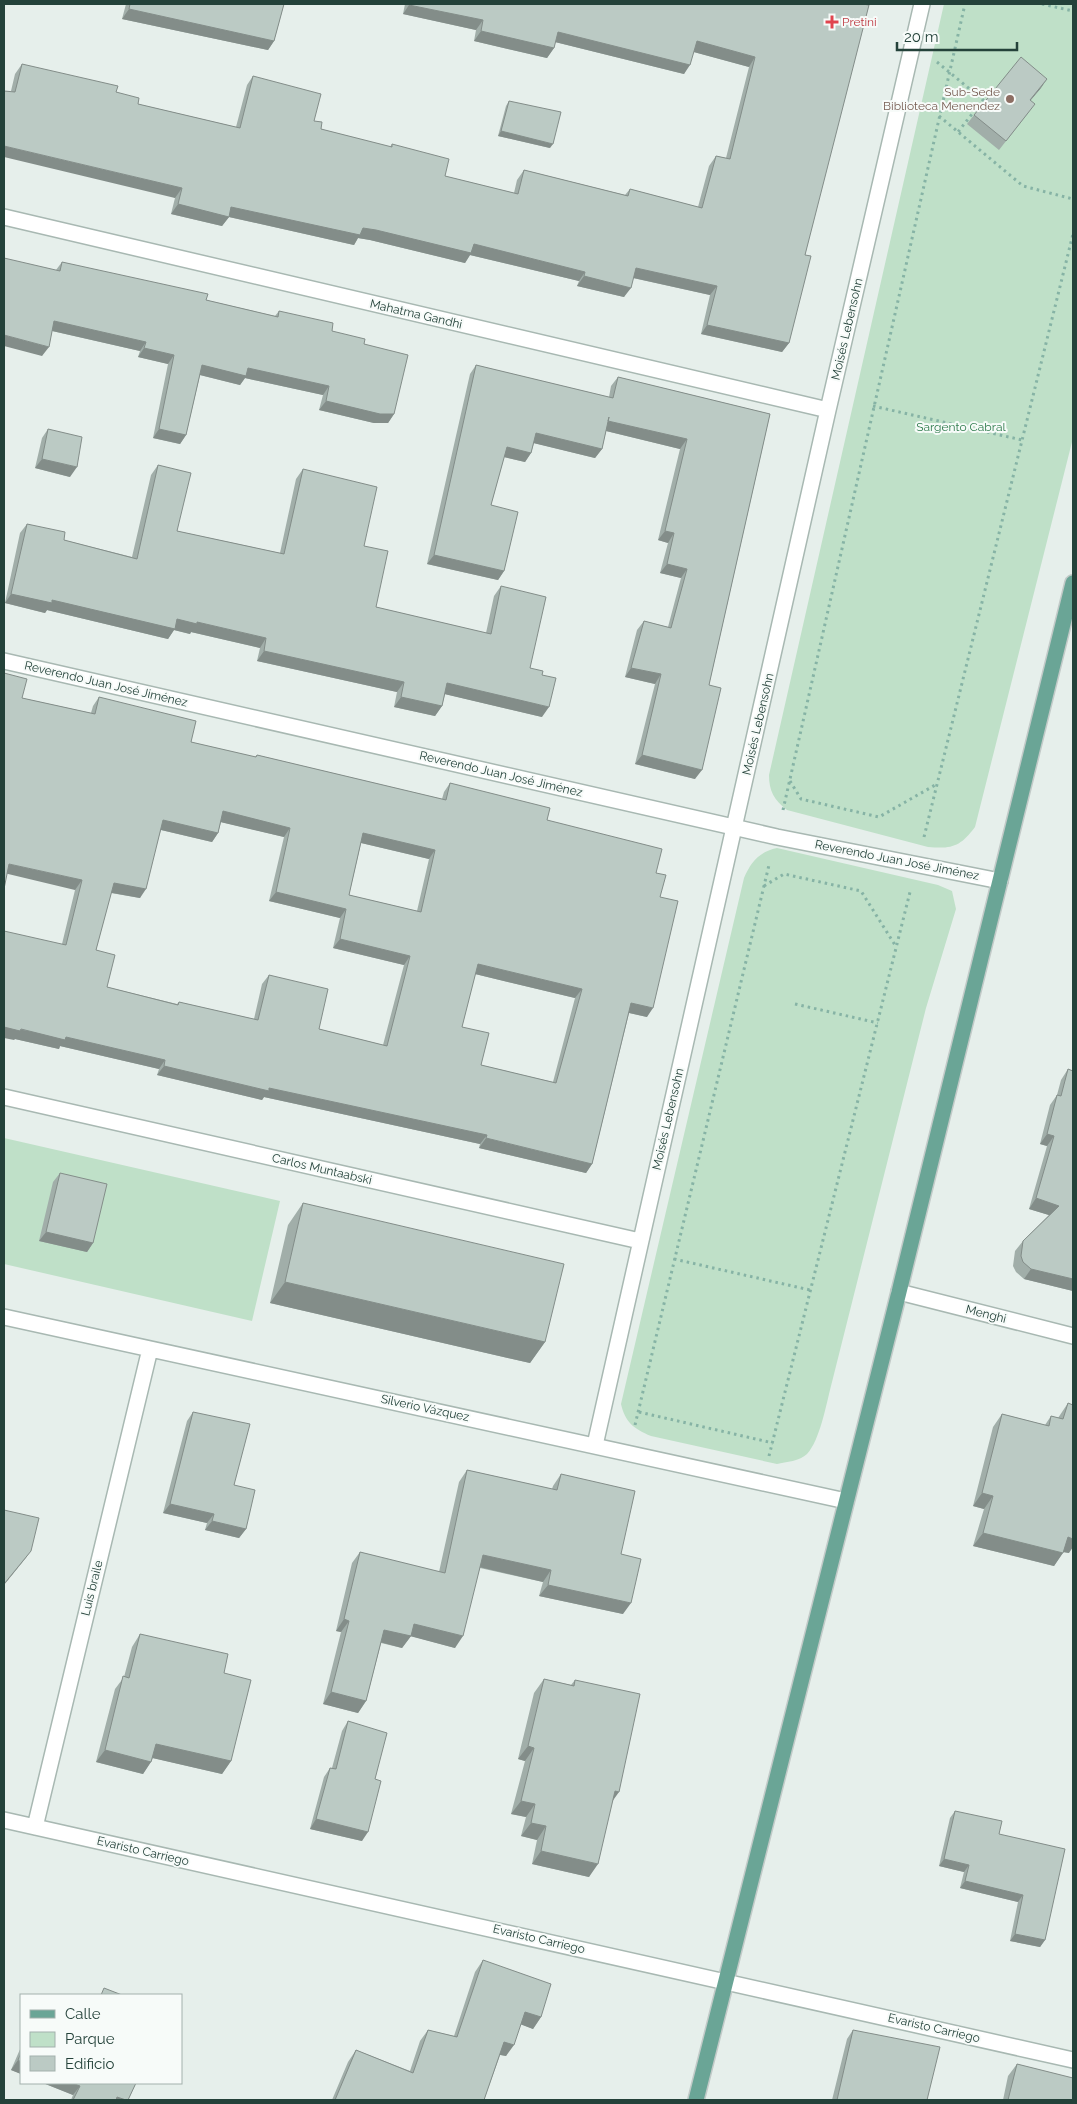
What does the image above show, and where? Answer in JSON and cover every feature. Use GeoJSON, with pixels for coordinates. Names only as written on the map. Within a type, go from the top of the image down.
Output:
{"type":"FeatureCollection","features":[{"type":"Feature","properties":{"kind":"main road"},"geometry":{"type":"LineString","coordinates":[[696,2100],[899,1292],[1073,583]]}},
{"type":"Feature","properties":{"kind":"street","name":"Moisés Lebensohn"},"geometry":{"type":"LineString","coordinates":[[595,1445],[828,410],[922,4]]}},
{"type":"Feature","properties":{"kind":"street","name":"Mahatma Gandhi"},"geometry":{"type":"LineString","coordinates":[[4,217],[828,410]]}},
{"type":"Feature","properties":{"kind":"street","name":"Reverendo Juan José Jiménez"},"geometry":{"type":"LineString","coordinates":[[4,661],[735,828],[1000,881]]}},
{"type":"Feature","properties":{"kind":"street","name":"Carlos Muntaabski"},"geometry":{"type":"LineString","coordinates":[[4,1097],[640,1241]]}},
{"type":"Feature","properties":{"kind":"street","name":"Menghi"},"geometry":{"type":"LineString","coordinates":[[899,1292],[1073,1336]]}},
{"type":"Feature","properties":{"kind":"street","name":"Silverio Vázquez"},"geometry":{"type":"LineString","coordinates":[[4,1317],[846,1501]]}},
{"type":"Feature","properties":{"kind":"street","name":"Luis braile"},"geometry":{"type":"LineString","coordinates":[[34,1827],[150,1349]]}},
{"type":"Feature","properties":{"kind":"street","name":"Evaristo Carriego"},"geometry":{"type":"LineString","coordinates":[[4,1820],[1073,2060]]}},
{"type":"Feature","properties":{"kind":"path"},"geometry":{"type":"LineString","coordinates":[[629,1453],[777,837],[965,4]]}},
{"type":"Feature","properties":{"kind":"path"},"geometry":{"type":"LineString","coordinates":[[1042,4],[1073,11]]}},
{"type":"Feature","properties":{"kind":"path"},"geometry":{"type":"LineString","coordinates":[[913,44],[983,100],[958,132]]}},
{"type":"Feature","properties":{"kind":"path"},"geometry":{"type":"LineString","coordinates":[[939,116],[1023,186],[1073,199]]}},
{"type":"Feature","properties":{"kind":"path"},"geometry":{"type":"LineString","coordinates":[[761,1482],[773,1443],[878,1023],[1073,234]]}},
{"type":"Feature","properties":{"kind":"path"},"geometry":{"type":"LineString","coordinates":[[873,406],[1022,440]]}},
{"type":"Feature","properties":{"kind":"path"},"geometry":{"type":"LineString","coordinates":[[789,780],[801,799],[878,817],[937,784]]}},
{"type":"Feature","properties":{"kind":"path"},"geometry":{"type":"LineString","coordinates":[[764,886],[784,874],[861,891],[896,946]]}},
{"type":"Feature","properties":{"kind":"path"},"geometry":{"type":"LineString","coordinates":[[795,1004],[878,1023]]}},
{"type":"Feature","properties":{"kind":"path"},"geometry":{"type":"LineString","coordinates":[[674,1260],[810,1290]]}},
{"type":"Feature","properties":{"kind":"path"},"geometry":{"type":"LineString","coordinates":[[638,1412],[773,1443]]}},
{"type":"Feature","properties":{"kind":"green space","name":"Sargento Cabral"},"geometry":{"type":"Polygon","coordinates":[[[944,4],[1073,4],[1073,438],[975,827],[960,843],[949,847],[936,848],[787,810],[773,795],[769,775],[944,4]]]}},
{"type":"Feature","properties":{"kind":"green space"},"geometry":{"type":"Polygon","coordinates":[[[777,848],[938,885],[952,891],[956,909],[926,1008],[819,1431],[812,1448],[807,1454],[793,1461],[777,1464],[651,1436],[631,1424],[625,1416],[621,1404],[744,878],[756,858],[765,852],[777,848]]]}},
{"type":"Feature","properties":{"kind":"green space"},"geometry":{"type":"Polygon","coordinates":[[[4,1138],[280,1201],[252,1321],[4,1264],[4,1138]]]}},
{"type":"Feature","properties":{"kind":"building"},"geometry":{"type":"Polygon","coordinates":[[[130,4],[284,4],[274,41],[129,9],[130,4]]]}},
{"type":"Feature","properties":{"kind":"building"},"geometry":{"type":"Polygon","coordinates":[[[409,4],[869,5],[805,255],[811,256],[789,343],[707,325],[717,286],[636,268],[631,288],[584,276],[585,272],[474,244],[471,253],[376,230],[363,228],[360,235],[231,207],[229,217],[178,204],[182,188],[4,146],[4,91],[15,92],[22,64],[118,86],[116,92],[139,98],[138,104],[240,128],[253,76],[321,94],[314,121],[322,122],[321,129],[392,147],[392,144],[449,159],[445,176],[518,194],[524,170],[628,196],[630,189],[702,208],[716,156],[730,159],[755,57],[697,41],[690,65],[558,32],[554,48],[481,31],[483,20],[409,4]]]}},
{"type":"Feature","properties":{"kind":"building","name":"Sub-Sede Biblioteca Menendez"},"geometry":{"type":"Polygon","coordinates":[[[1021,57],[1047,79],[1030,100],[1035,104],[1006,141],[974,115],[1021,57]]]}},
{"type":"Feature","properties":{"kind":"building"},"geometry":{"type":"Polygon","coordinates":[[[509,101],[561,112],[553,144],[501,131],[509,101]]]}},
{"type":"Feature","properties":{"kind":"building"},"geometry":{"type":"Polygon","coordinates":[[[4,258],[60,271],[62,262],[208,294],[206,300],[278,317],[279,311],[333,323],[332,331],[365,339],[364,344],[408,355],[394,414],[380,414],[326,401],[329,386],[248,368],[246,376],[202,365],[186,435],[159,429],[174,355],[144,348],[146,342],[54,321],[49,347],[4,335],[4,258]]]}},
{"type":"Feature","properties":{"kind":"building"},"geometry":{"type":"Polygon","coordinates":[[[476,365],[613,398],[618,377],[770,414],[709,685],[721,688],[702,770],[642,755],[661,674],[631,668],[644,621],[671,628],[687,569],[667,564],[674,533],[665,531],[687,439],[608,421],[602,449],[536,433],[531,453],[507,447],[491,505],[518,512],[504,571],[434,555],[476,365]]]}},
{"type":"Feature","properties":{"kind":"building"},"geometry":{"type":"Polygon","coordinates":[[[48,429],[82,437],[77,467],[42,459],[48,429]]]}},
{"type":"Feature","properties":{"kind":"building"},"geometry":{"type":"Polygon","coordinates":[[[158,465],[191,473],[177,531],[284,554],[303,469],[377,487],[364,546],[388,551],[376,607],[491,634],[501,586],[546,597],[530,668],[543,671],[542,675],[556,678],[549,707],[447,683],[442,706],[401,697],[404,682],[264,651],[266,638],[177,619],[175,629],[52,600],[52,603],[11,594],[27,524],[65,532],[64,540],[137,559],[158,465]]]}},
{"type":"Feature","properties":{"kind":"building"},"geometry":{"type":"Polygon","coordinates":[[[4,673],[27,679],[22,698],[95,714],[99,697],[196,721],[191,742],[256,757],[257,755],[446,800],[450,783],[550,808],[547,820],[662,849],[656,873],[666,875],[660,897],[678,901],[653,1008],[631,1003],[592,1164],[486,1138],[487,1135],[269,1088],[269,1091],[164,1066],[165,1060],[66,1037],[65,1040],[21,1029],[20,1031],[4,1027],[4,931],[66,945],[82,880],[9,864],[4,889],[4,673]],[[223,811],[218,833],[163,820],[146,889],[114,883],[96,950],[115,955],[107,987],[178,1005],[179,1002],[258,1020],[269,975],[328,989],[319,1029],[387,1046],[410,956],[340,939],[346,909],[276,892],[290,828],[223,811]],[[363,833],[349,895],[421,912],[435,850],[363,833]],[[478,964],[462,1027],[489,1033],[481,1065],[556,1083],[582,989],[478,964]]]}},
{"type":"Feature","properties":{"kind":"building"},"geometry":{"type":"Polygon","coordinates":[[[1068,1069],[1073,1071],[1073,1279],[1031,1269],[1023,1262],[1021,1256],[1023,1241],[1059,1206],[1036,1198],[1054,1136],[1047,1134],[1057,1095],[1061,1096],[1068,1069]]]}},
{"type":"Feature","properties":{"kind":"building"},"geometry":{"type":"Polygon","coordinates":[[[60,1173],[107,1184],[93,1243],[46,1232],[60,1173]]]}},
{"type":"Feature","properties":{"kind":"building"},"geometry":{"type":"Polygon","coordinates":[[[303,1203],[564,1264],[545,1342],[285,1282],[303,1203]]]}},
{"type":"Feature","properties":{"kind":"building"},"geometry":{"type":"Polygon","coordinates":[[[1068,1403],[1073,1405],[1073,1539],[1068,1537],[1063,1553],[983,1533],[993,1496],[982,1493],[1002,1414],[1049,1426],[1051,1416],[1063,1419],[1068,1403]]]}},
{"type":"Feature","properties":{"kind":"building"},"geometry":{"type":"Polygon","coordinates":[[[193,1412],[250,1424],[234,1485],[255,1490],[246,1529],[212,1521],[214,1514],[170,1504],[193,1412]]]}},
{"type":"Feature","properties":{"kind":"building"},"geometry":{"type":"Polygon","coordinates":[[[467,1470],[557,1490],[561,1474],[635,1491],[621,1554],[641,1559],[631,1603],[548,1585],[551,1570],[483,1555],[463,1636],[414,1624],[411,1636],[384,1630],[366,1701],[331,1692],[349,1621],[344,1619],[360,1552],[445,1573],[467,1470]]]}},
{"type":"Feature","properties":{"kind":"building"},"geometry":{"type":"Polygon","coordinates":[[[4,1510],[39,1518],[31,1551],[4,1584],[4,1510]]]}},
{"type":"Feature","properties":{"kind":"building"},"geometry":{"type":"Polygon","coordinates":[[[140,1634],[228,1654],[224,1673],[251,1680],[231,1761],[156,1744],[151,1762],[105,1750],[123,1676],[129,1678],[140,1634]]]}},
{"type":"Feature","properties":{"kind":"building"},"geometry":{"type":"Polygon","coordinates":[[[544,1679],[574,1686],[575,1680],[640,1694],[619,1792],[615,1791],[598,1864],[541,1851],[546,1826],[531,1823],[535,1804],[521,1801],[534,1748],[528,1746],[544,1679]]]}},
{"type":"Feature","properties":{"kind":"building"},"geometry":{"type":"Polygon","coordinates":[[[348,1721],[387,1733],[375,1779],[381,1781],[368,1832],[316,1819],[330,1768],[336,1769],[348,1721]]]}},
{"type":"Feature","properties":{"kind":"building"},"geometry":{"type":"Polygon","coordinates":[[[955,1811],[1002,1821],[999,1834],[1065,1849],[1045,1940],[1015,1934],[1023,1895],[965,1881],[969,1865],[944,1859],[955,1811]]]}},
{"type":"Feature","properties":{"kind":"building"},"geometry":{"type":"Polygon","coordinates":[[[483,1960],[551,1984],[541,2017],[525,2012],[514,2045],[504,2042],[484,2100],[335,2100],[356,2050],[413,2073],[428,2030],[457,2037],[483,1960]]]}},
{"type":"Feature","properties":{"kind":"building"},"geometry":{"type":"Polygon","coordinates":[[[104,1988],[119,1994],[101,1994],[104,1988]]]}},
{"type":"Feature","properties":{"kind":"building"},"geometry":{"type":"Polygon","coordinates":[[[853,2030],[940,2047],[927,2100],[837,2100],[853,2030]]]}},
{"type":"Feature","properties":{"kind":"building"},"geometry":{"type":"Polygon","coordinates":[[[1017,2064],[1073,2078],[1073,2100],[1008,2100],[1017,2064]]]}},
{"type":"Feature","properties":{"kind":"building"},"geometry":{"type":"Polygon","coordinates":[[[75,2084],[136,2084],[128,2100],[117,2097],[116,2100],[73,2100],[80,2086],[75,2084]]]}},
{"type":"Feature","properties":{"kind":"place","name":"Pretini"},"geometry":{"type":"Point","coordinates":[832,22]}},
{"type":"Feature","properties":{"kind":"place","name":"Sub-Sede Biblioteca Menendez"},"geometry":{"type":"Point","coordinates":[1010,99]}}]}
